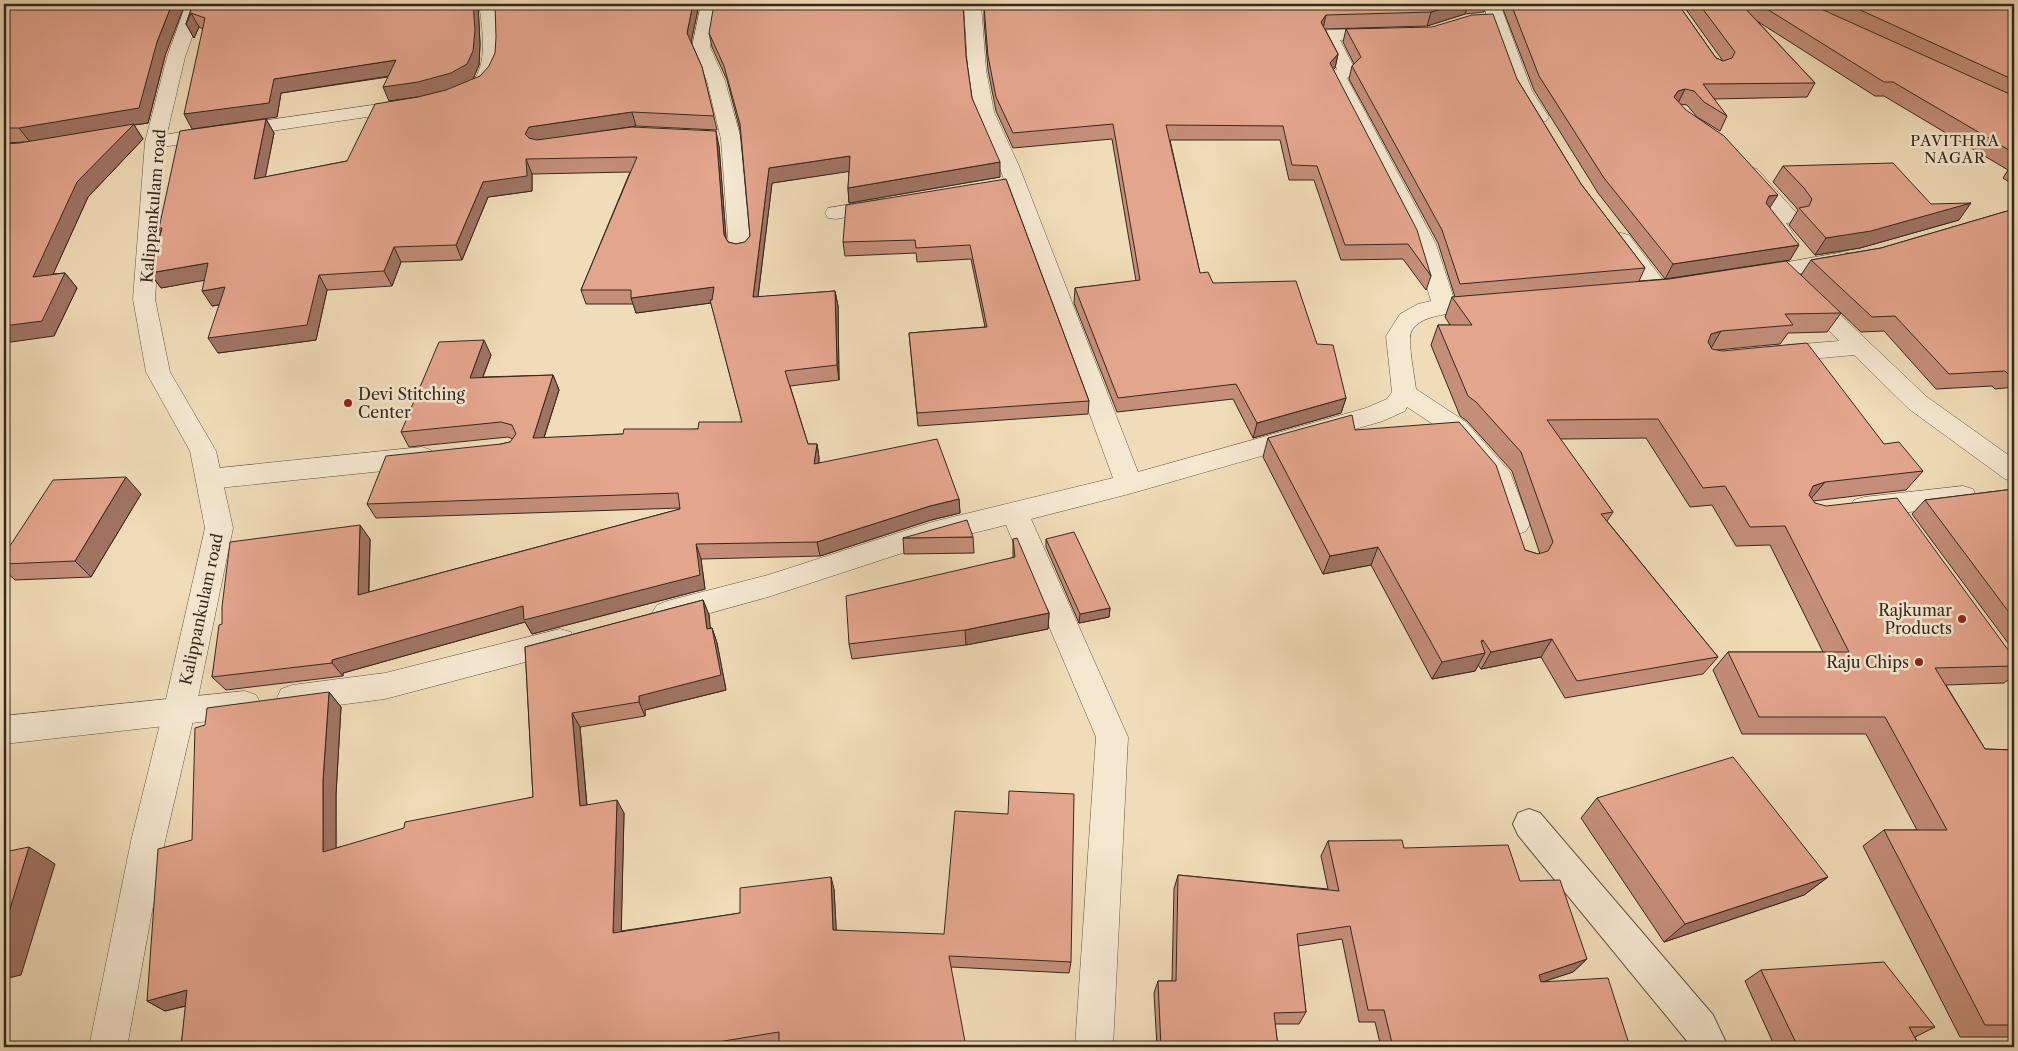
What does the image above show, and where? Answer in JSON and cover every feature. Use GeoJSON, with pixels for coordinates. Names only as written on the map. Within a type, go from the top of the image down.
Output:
{"type":"FeatureCollection","features":[{"type":"Feature","properties":{"kind":"street","name":"Kalippankulam road"},"geometry":{"type":"LineString","coordinates":[[108,1047],[148,841],[180,712],[219,528],[203,451],[158,372],[144,299],[151,134],[194,4]]}},
{"type":"Feature","properties":{"kind":"street"},"geometry":{"type":"LineString","coordinates":[[448,98],[480,84],[488,73],[491,60],[488,4]]}},
{"type":"Feature","properties":{"kind":"street"},"geometry":{"type":"LineString","coordinates":[[709,4],[701,47],[716,81],[722,138],[740,250]]}},
{"type":"Feature","properties":{"kind":"street"},"geometry":{"type":"LineString","coordinates":[[979,10],[977,70],[984,112],[1006,184],[1129,484]]}},
{"type":"Feature","properties":{"kind":"street"},"geometry":{"type":"LineString","coordinates":[[1474,20],[1494,12],[1523,91],[1547,131]]}},
{"type":"Feature","properties":{"kind":"street"},"geometry":{"type":"LineString","coordinates":[[1401,33],[1328,35],[1347,71],[1337,76],[1425,244],[1444,308]]}},
{"type":"Feature","properties":{"kind":"street"},"geometry":{"type":"LineString","coordinates":[[151,134],[424,104]]}},
{"type":"Feature","properties":{"kind":"street"},"geometry":{"type":"LineString","coordinates":[[1736,157],[1788,217],[1770,217],[1784,238],[1809,265]]}},
{"type":"Feature","properties":{"kind":"street"},"geometry":{"type":"LineString","coordinates":[[836,213],[902,201]]}},
{"type":"Feature","properties":{"kind":"street"},"geometry":{"type":"LineString","coordinates":[[1610,227],[1667,288],[1629,292]]}},
{"type":"Feature","properties":{"kind":"street"},"geometry":{"type":"LineString","coordinates":[[1737,278],[1862,256]]}},
{"type":"Feature","properties":{"kind":"street"},"geometry":{"type":"LineString","coordinates":[[1780,270],[2005,487]]}},
{"type":"Feature","properties":{"kind":"street"},"geometry":{"type":"LineString","coordinates":[[643,619],[768,586],[932,534],[1129,484],[1374,415],[1396,405],[1404,394],[1398,336],[1408,319],[1426,309],[1503,303]]}},
{"type":"Feature","properties":{"kind":"street"},"geometry":{"type":"LineString","coordinates":[[1760,355],[1859,347]]}},
{"type":"Feature","properties":{"kind":"street"},"geometry":{"type":"LineString","coordinates":[[1404,394],[1457,428],[1502,479],[1524,551]]}},
{"type":"Feature","properties":{"kind":"street"},"geometry":{"type":"LineString","coordinates":[[209,479],[450,454]]}},
{"type":"Feature","properties":{"kind":"street"},"geometry":{"type":"LineString","coordinates":[[1839,510],[2005,487]]}},
{"type":"Feature","properties":{"kind":"street"},"geometry":{"type":"LineString","coordinates":[[1888,504],[1906,528]]}},
{"type":"Feature","properties":{"kind":"street"},"geometry":{"type":"LineString","coordinates":[[1015,513],[1112,737],[1094,1047]]}},
{"type":"Feature","properties":{"kind":"street"},"geometry":{"type":"LineString","coordinates":[[4,730],[180,712],[385,686],[586,634]]}},
{"type":"Feature","properties":{"kind":"lane"},"geometry":{"type":"LineString","coordinates":[[1530,824],[1700,1028],[1710,1047]]}},
{"type":"Feature","properties":{"kind":"building"},"geometry":{"type":"Polygon","coordinates":[[[4,4],[172,4],[157,42],[139,108],[19,128],[4,128],[4,4]]]}},
{"type":"Feature","properties":{"kind":"building"},"geometry":{"type":"Polygon","coordinates":[[[193,4],[473,4],[475,30],[473,51],[467,64],[451,73],[418,82],[383,87],[396,60],[274,79],[269,103],[184,114],[205,18],[191,13],[186,24],[193,4]]]}},
{"type":"Feature","properties":{"kind":"building"},"geometry":{"type":"Polygon","coordinates":[[[495,4],[693,4],[687,33],[702,67],[714,116],[632,112],[529,127],[525,134],[529,138],[537,140],[632,127],[716,131],[724,235],[728,242],[736,244],[745,242],[750,236],[740,124],[724,66],[709,33],[714,4],[963,4],[966,56],[972,98],[1000,162],[848,188],[850,156],[769,168],[753,297],[835,291],[837,365],[785,371],[808,444],[817,444],[814,464],[937,439],[959,499],[930,506],[817,542],[696,544],[700,575],[524,620],[523,606],[332,660],[332,663],[212,677],[219,625],[222,624],[222,607],[230,542],[360,525],[358,595],[680,509],[678,493],[367,504],[386,456],[501,444],[510,442],[516,434],[512,425],[501,422],[401,432],[439,342],[484,340],[470,378],[553,375],[533,438],[623,434],[624,429],[698,429],[699,422],[742,422],[710,300],[712,300],[714,287],[631,298],[631,290],[581,290],[637,157],[526,159],[527,176],[483,182],[456,245],[394,247],[384,271],[319,275],[307,325],[208,338],[225,287],[202,291],[208,263],[150,273],[162,228],[159,228],[180,131],[266,119],[254,179],[347,161],[375,104],[446,90],[480,76],[489,66],[495,53],[495,4]]]}},
{"type":"Feature","properties":{"kind":"building"},"geometry":{"type":"Polygon","coordinates":[[[1092,4],[1459,4],[1431,12],[1326,15],[1321,22],[1338,54],[1330,63],[1417,230],[1431,276],[1408,244],[1345,245],[1317,166],[1292,165],[1283,126],[1166,125],[1200,273],[1208,272],[1213,283],[1296,281],[1317,344],[1333,345],[1346,398],[1257,423],[1236,384],[1118,398],[1075,288],[1140,280],[1113,124],[1013,133],[996,97],[988,56],[984,6],[1092,4]]]}},
{"type":"Feature","properties":{"kind":"building"},"geometry":{"type":"Polygon","coordinates":[[[1511,4],[1678,4],[1716,58],[1723,61],[1732,58],[1735,52],[1699,4],[1741,4],[1815,83],[1703,84],[1727,116],[1704,102],[1694,91],[1685,89],[1678,91],[1674,97],[1686,110],[1724,136],[1778,195],[1769,196],[1766,203],[1799,245],[1673,264],[1604,178],[1539,76],[1511,4]]]}},
{"type":"Feature","properties":{"kind":"building"},"geometry":{"type":"Polygon","coordinates":[[[1759,4],[1810,4],[2014,96],[2014,153],[1893,82],[1884,82],[1759,4]]]}},
{"type":"Feature","properties":{"kind":"building"},"geometry":{"type":"Polygon","coordinates":[[[1847,4],[2014,4],[2014,80],[1847,4]]]}},
{"type":"Feature","properties":{"kind":"building"},"geometry":{"type":"Polygon","coordinates":[[[1493,14],[1517,79],[1581,184],[1645,268],[1460,284],[1442,230],[1352,66],[1361,57],[1346,29],[1432,27],[1472,15],[1493,14]]]}},
{"type":"Feature","properties":{"kind":"building"},"geometry":{"type":"Polygon","coordinates":[[[134,124],[77,182],[33,277],[65,273],[42,321],[4,326],[4,144],[134,124]]]}},
{"type":"Feature","properties":{"kind":"building"},"geometry":{"type":"Polygon","coordinates":[[[1893,163],[1931,204],[1971,203],[1871,231],[1826,238],[1799,208],[1809,206],[1812,199],[1783,166],[1893,163]]]}},
{"type":"Feature","properties":{"kind":"building"},"geometry":{"type":"Polygon","coordinates":[[[1006,179],[1089,401],[917,413],[909,333],[987,327],[970,245],[916,248],[915,240],[843,242],[846,205],[1006,179]]]}},
{"type":"Feature","properties":{"kind":"building"},"geometry":{"type":"Polygon","coordinates":[[[2014,209],[2014,374],[2008,374],[2005,371],[1949,374],[1895,316],[1872,317],[1811,260],[1881,248],[2014,209]]]}},
{"type":"Feature","properties":{"kind":"building"},"geometry":{"type":"Polygon","coordinates":[[[1786,261],[1841,313],[1785,314],[1793,325],[1721,331],[1711,334],[1708,342],[1712,349],[1722,351],[1807,343],[1884,444],[1899,442],[1923,471],[1825,482],[1813,486],[1809,495],[1815,503],[1826,506],[1897,498],[2014,658],[2014,666],[1935,668],[1985,749],[2014,750],[2014,1025],[1985,1025],[1884,830],[1947,830],[1885,717],[1759,717],[1728,652],[1849,652],[1785,526],[1750,527],[1725,486],[1703,488],[1658,419],[1547,420],[1613,512],[1601,514],[1718,657],[1577,681],[1552,639],[1491,652],[1483,640],[1481,641],[1485,653],[1442,662],[1378,547],[1330,556],[1268,438],[1352,415],[1355,430],[1459,422],[1496,465],[1525,550],[1538,554],[1548,551],[1553,542],[1521,452],[1476,402],[1468,396],[1438,325],[1472,325],[1452,297],[1669,279],[1786,261]]]}},
{"type":"Feature","properties":{"kind":"building"},"geometry":{"type":"Polygon","coordinates":[[[126,477],[75,561],[4,564],[4,555],[53,480],[126,477]]]}},
{"type":"Feature","properties":{"kind":"building"},"geometry":{"type":"Polygon","coordinates":[[[2014,489],[2014,619],[1925,500],[2014,489]]]}},
{"type":"Feature","properties":{"kind":"building"},"geometry":{"type":"Polygon","coordinates":[[[967,520],[973,537],[903,538],[967,520]]]}},
{"type":"Feature","properties":{"kind":"building"},"geometry":{"type":"Polygon","coordinates":[[[1074,532],[1110,608],[1080,614],[1046,539],[1074,532]]]}},
{"type":"Feature","properties":{"kind":"building"},"geometry":{"type":"Polygon","coordinates":[[[1017,538],[1049,613],[965,630],[849,644],[846,596],[1015,557],[1013,539],[1017,538]]]}},
{"type":"Feature","properties":{"kind":"building"},"geometry":{"type":"Polygon","coordinates":[[[703,600],[707,629],[712,628],[721,675],[639,696],[639,702],[572,713],[580,806],[617,800],[613,933],[740,913],[740,888],[831,877],[833,930],[944,934],[955,811],[1008,814],[1009,791],[1074,794],[1071,962],[949,956],[966,1047],[779,1047],[779,1032],[687,1047],[181,1047],[187,990],[147,1001],[158,849],[192,840],[195,728],[205,725],[207,708],[329,692],[323,780],[323,852],[404,828],[405,822],[533,797],[525,647],[703,600]]]}},
{"type":"Feature","properties":{"kind":"building"},"geometry":{"type":"Polygon","coordinates":[[[1733,757],[1828,877],[1685,924],[1597,798],[1733,757]]]}},
{"type":"Feature","properties":{"kind":"building"},"geometry":{"type":"Polygon","coordinates":[[[1402,840],[1404,848],[1508,845],[1520,881],[1560,880],[1587,959],[1539,975],[1541,982],[1608,978],[1630,1047],[1393,1047],[1384,1010],[1368,1010],[1350,926],[1297,934],[1306,1012],[1274,1013],[1278,1047],[1161,1047],[1158,981],[1176,981],[1178,875],[1339,891],[1328,841],[1402,840]]]}},
{"type":"Feature","properties":{"kind":"building"},"geometry":{"type":"Polygon","coordinates":[[[29,847],[4,928],[4,852],[29,847]]]}},
{"type":"Feature","properties":{"kind":"building"},"geometry":{"type":"Polygon","coordinates":[[[1884,962],[1935,1027],[1909,1027],[1920,1047],[1798,1047],[1761,970],[1884,962]]]}},
{"type":"Feature","properties":{"kind":"place","name":"Devi Stitching Center"},"geometry":{"type":"Point","coordinates":[348,403]}},
{"type":"Feature","properties":{"kind":"place","name":"Rajkumar Products"},"geometry":{"type":"Point","coordinates":[1962,619]}},
{"type":"Feature","properties":{"kind":"place","name":"Raju Chips"},"geometry":{"type":"Point","coordinates":[1919,662]}},
{"type":"Feature","properties":{"kind":"district","name":"PAVITHRA NAGAR"},"geometry":{"type":"Point","coordinates":[1955,148]}}]}
